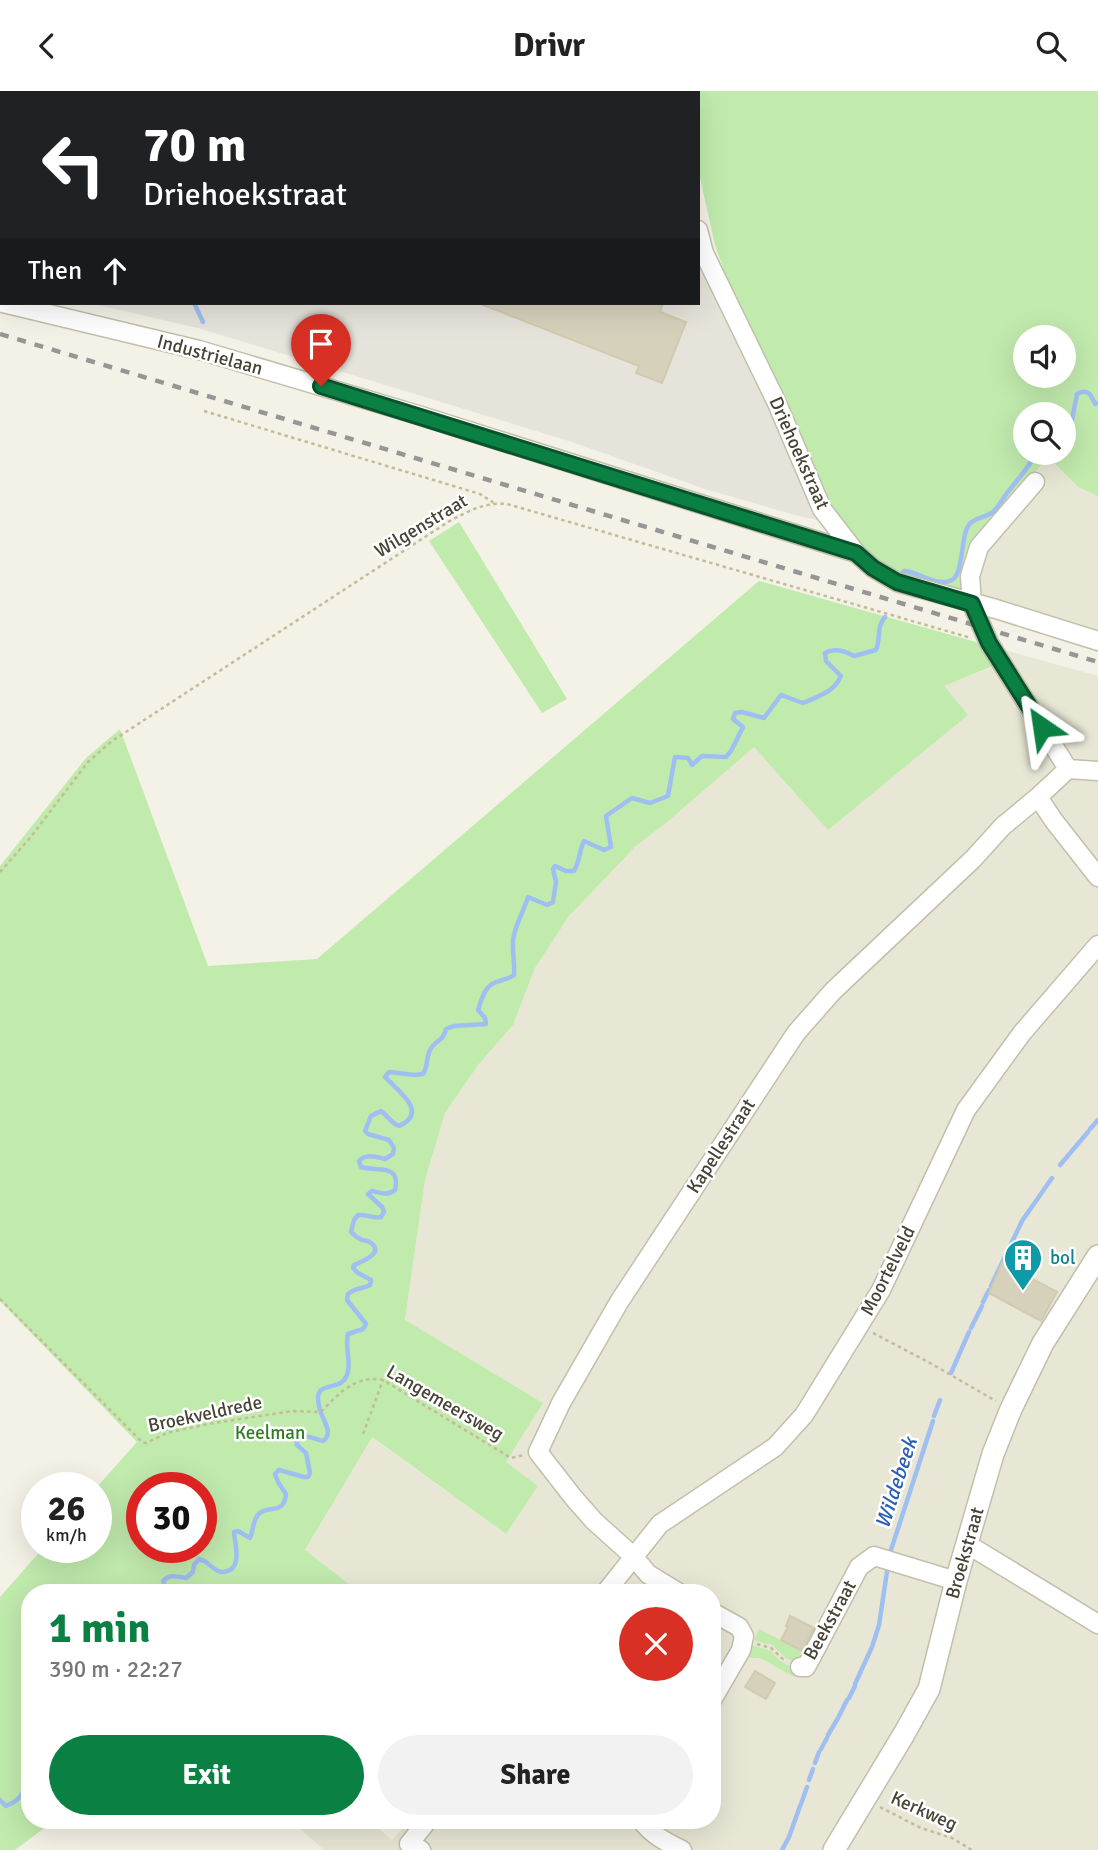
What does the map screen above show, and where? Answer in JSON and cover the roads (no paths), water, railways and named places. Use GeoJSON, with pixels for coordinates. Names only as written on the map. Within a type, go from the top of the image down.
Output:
{"type":"FeatureCollection","features":[{"type":"Feature","properties":{"kind":"street","name":"Driehoekstraat"},"geometry":{"type":"LineString","coordinates":[[700,238],[704,253],[776,401],[822,509],[856,553],[873,568],[897,582],[1098,641]]}},
{"type":"Feature","properties":{"kind":"street","name":"Industrielaan"},"geometry":{"type":"LineString","coordinates":[[14,305],[199,350],[418,415],[856,553]]}},
{"type":"Feature","properties":{"kind":"street"},"geometry":{"type":"LineString","coordinates":[[1035,482],[979,547],[970,576],[972,604],[989,643],[1068,769],[1098,771]]}},
{"type":"Feature","properties":{"kind":"street","name":"Kapellestraat"},"geometry":{"type":"LineString","coordinates":[[634,1556],[594,1521],[538,1452],[561,1403],[619,1302],[796,1033],[833,991],[973,859],[1003,826],[1068,769]]}},
{"type":"Feature","properties":{"kind":"street"},"geometry":{"type":"LineString","coordinates":[[1038,797],[1098,877]]}},
{"type":"Feature","properties":{"kind":"street","name":"Moortelveld"},"geometry":{"type":"LineString","coordinates":[[634,1556],[660,1524],[775,1447],[804,1415],[881,1290],[966,1110],[1022,1033],[1098,945]]}},
{"type":"Feature","properties":{"kind":"street","name":"Broekstraat"},"geometry":{"type":"LineString","coordinates":[[834,1850],[929,1689],[956,1581],[993,1454],[1043,1343],[1098,1256]]}},
{"type":"Feature","properties":{"kind":"street"},"geometry":{"type":"LineString","coordinates":[[967,1544],[1098,1624]]}},
{"type":"Feature","properties":{"kind":"street"},"geometry":{"type":"LineString","coordinates":[[612,1584],[634,1556],[648,1574],[664,1584]]}},
{"type":"Feature","properties":{"kind":"street","name":"Beekstraat"},"geometry":{"type":"LineString","coordinates":[[800,1667],[806,1667],[859,1567],[874,1556],[956,1581]]}},
{"type":"Feature","properties":{"kind":"street"},"geometry":{"type":"LineString","coordinates":[[721,1617],[739,1627],[744,1639],[741,1650],[721,1684]]}},
{"type":"Feature","properties":{"kind":"street"},"geometry":{"type":"LineString","coordinates":[[415,1847],[424,1829]]}},
{"type":"Feature","properties":{"kind":"street"},"geometry":{"type":"LineString","coordinates":[[647,1829],[682,1850]]}},
{"type":"Feature","properties":{"kind":"waterway"},"geometry":{"type":"LineString","coordinates":[[195,305],[203,322]]}},
{"type":"Feature","properties":{"kind":"waterway"},"geometry":{"type":"LineString","coordinates":[[1075,402],[1077,394],[1086,392],[1095,404],[1098,403]]}},
{"type":"Feature","properties":{"kind":"waterway"},"geometry":{"type":"LineString","coordinates":[[900,576],[904,571],[940,582],[956,577],[969,524],[994,511],[1028,465]]}},
{"type":"Feature","properties":{"kind":"waterway"},"geometry":{"type":"LineString","coordinates":[[320,1410],[318,1400],[321,1390],[340,1383],[347,1375],[348,1334],[363,1329],[366,1324],[347,1300],[350,1292],[370,1285],[371,1280],[353,1268],[374,1254],[375,1247],[351,1232],[354,1220],[358,1215],[381,1217],[384,1212],[382,1207],[368,1194],[372,1191],[387,1193],[395,1190],[395,1176],[391,1172],[361,1167],[359,1161],[365,1157],[385,1159],[393,1154],[394,1148],[389,1140],[365,1131],[371,1116],[381,1111],[399,1126],[412,1114],[408,1101],[385,1077],[389,1072],[423,1074],[430,1050],[442,1038],[446,1029],[486,1024],[485,1018],[478,1010],[480,1003],[489,986],[514,975],[513,940],[528,897],[547,905],[553,902],[556,882],[553,869],[555,866],[574,871],[584,841],[604,850],[611,847],[606,816],[632,798],[650,803],[668,796],[675,757],[688,758],[692,765],[702,756],[726,757],[743,727],[733,719],[735,713],[742,712],[764,718],[781,695],[803,703],[830,690],[841,676],[826,661],[825,653],[840,651],[854,656],[876,650],[880,625],[885,617]]}},
{"type":"Feature","properties":{"kind":"waterway","name":"Wildebeek"},"geometry":{"type":"LineString","coordinates":[[1090,1129],[1098,1120]]}},
{"type":"Feature","properties":{"kind":"waterway","name":"Wildebeek"},"geometry":{"type":"LineString","coordinates":[[1060,1165],[1088,1132]]}},
{"type":"Feature","properties":{"kind":"waterway","name":"Wildebeek"},"geometry":{"type":"LineString","coordinates":[[991,1286],[1022,1221],[1052,1178]]}},
{"type":"Feature","properties":{"kind":"waterway","name":"Wildebeek"},"geometry":{"type":"LineString","coordinates":[[983,1302],[989,1290]]}},
{"type":"Feature","properties":{"kind":"waterway","name":"Wildebeek"},"geometry":{"type":"LineString","coordinates":[[971,1328],[982,1306]]}},
{"type":"Feature","properties":{"kind":"waterway","name":"Wildebeek"},"geometry":{"type":"LineString","coordinates":[[951,1373],[969,1332]]}},
{"type":"Feature","properties":{"kind":"waterway","name":"Wildebeek"},"geometry":{"type":"LineString","coordinates":[[934,1416],[940,1400]]}},
{"type":"Feature","properties":{"kind":"waterway"},"geometry":{"type":"LineString","coordinates":[[164,1584],[163,1581],[170,1576],[186,1578],[193,1572],[199,1559],[221,1572],[233,1567],[236,1553],[234,1532],[238,1531],[250,1538],[257,1516],[265,1510],[278,1508],[285,1501],[286,1494],[275,1474],[279,1470],[308,1477],[310,1473],[306,1453],[297,1445],[297,1440],[306,1437],[323,1441],[326,1438],[327,1428],[321,1413]]}},
{"type":"Feature","properties":{"kind":"waterway","name":"Wildebeek"},"geometry":{"type":"LineString","coordinates":[[890,1553],[933,1421]]}},
{"type":"Feature","properties":{"kind":"waterway","name":"Wildebeek"},"geometry":{"type":"LineString","coordinates":[[855,1684],[879,1625],[888,1565]]}},
{"type":"Feature","properties":{"kind":"waterway","name":"Wildebeek"},"geometry":{"type":"LineString","coordinates":[[849,1698],[855,1686]]}},
{"type":"Feature","properties":{"kind":"waterway","name":"Wildebeek"},"geometry":{"type":"LineString","coordinates":[[839,1716],[847,1700]]}},
{"type":"Feature","properties":{"kind":"waterway","name":"Wildebeek"},"geometry":{"type":"LineString","coordinates":[[828,1735],[838,1718]]}},
{"type":"Feature","properties":{"kind":"waterway","name":"Wildebeek"},"geometry":{"type":"LineString","coordinates":[[821,1749],[827,1738]]}},
{"type":"Feature","properties":{"kind":"waterway","name":"Wildebeek"},"geometry":{"type":"LineString","coordinates":[[815,1763],[819,1752]]}},
{"type":"Feature","properties":{"kind":"waterway","name":"Wildebeek"},"geometry":{"type":"LineString","coordinates":[[809,1780],[813,1769]]}},
{"type":"Feature","properties":{"kind":"waterway","name":"Wildebeek"},"geometry":{"type":"LineString","coordinates":[[801,1804],[807,1787]]}},
{"type":"Feature","properties":{"kind":"waterway"},"geometry":{"type":"LineString","coordinates":[[0,1800],[6,1806],[21,1795]]}},
{"type":"Feature","properties":{"kind":"waterway","name":"Wildebeek"},"geometry":{"type":"LineString","coordinates":[[782,1850],[800,1806]]}},
{"type":"Feature","properties":{"kind":"railway"},"geometry":{"type":"LineString","coordinates":[[0,334],[1098,662]]}},
{"type":"Feature","properties":{"kind":"place","name":"bol"},"geometry":{"type":"Point","coordinates":[1023,1292]}},
{"type":"Feature","properties":{"kind":"park label","name":"Keelman"},"geometry":{"type":"Point","coordinates":[270,1433]}}]}
